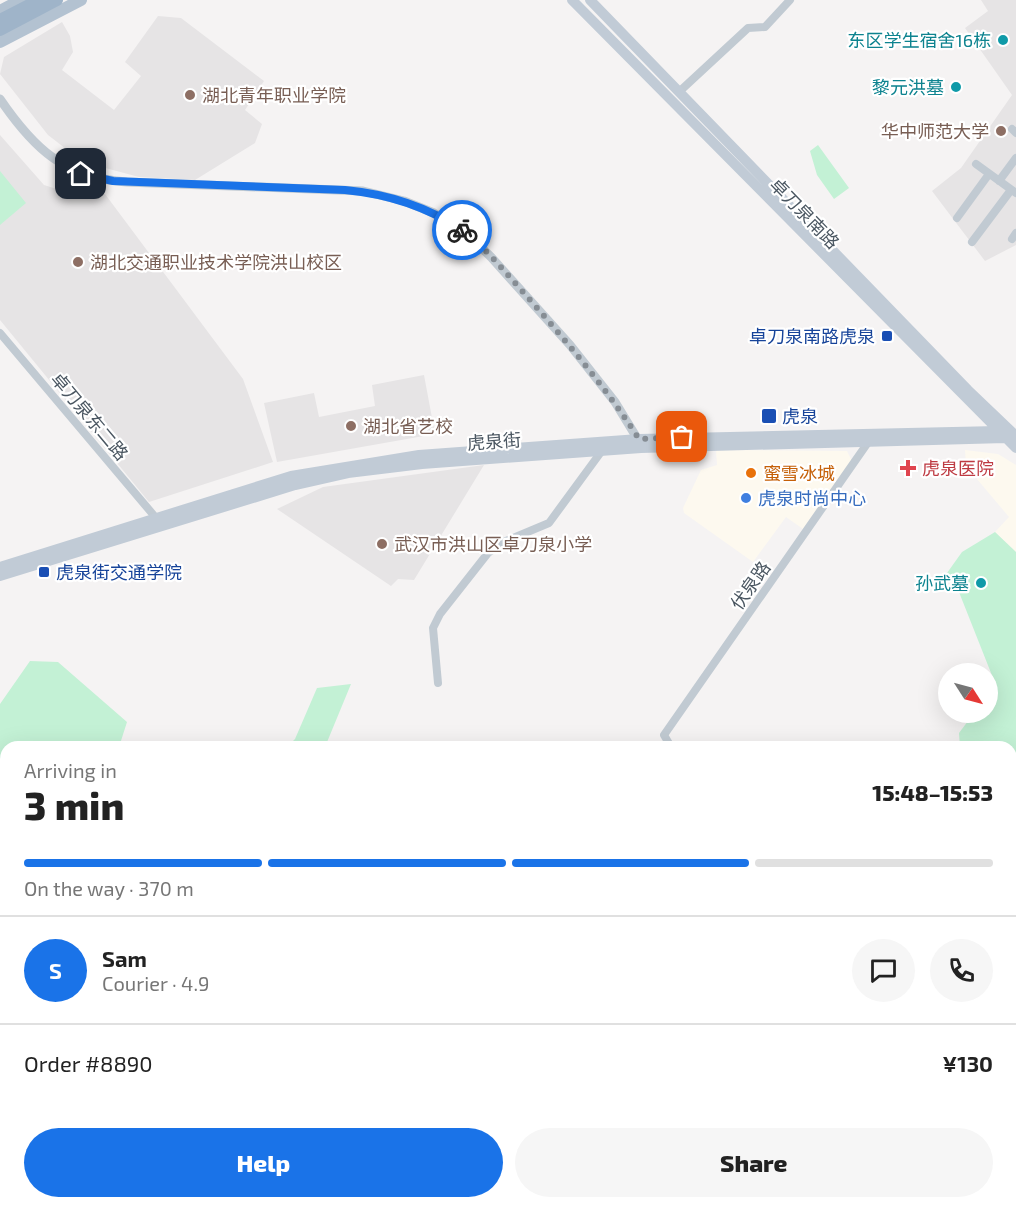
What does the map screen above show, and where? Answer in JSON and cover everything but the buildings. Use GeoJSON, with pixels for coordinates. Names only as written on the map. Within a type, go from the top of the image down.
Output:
{"type":"FeatureCollection","features":[{"type":"Feature","properties":{"kind":"highway"},"geometry":{"type":"LineString","coordinates":[[0,20],[39,0]]}},
{"type":"Feature","properties":{"kind":"highway"},"geometry":{"type":"LineString","coordinates":[[0,30],[57,0]]}},
{"type":"Feature","properties":{"kind":"main road"},"geometry":{"type":"LineString","coordinates":[[0,11],[21,0]]}},
{"type":"Feature","properties":{"kind":"main road"},"geometry":{"type":"LineString","coordinates":[[0,42],[81,0]]}},
{"type":"Feature","properties":{"kind":"main road","name":"卓刀泉南路"},"geometry":{"type":"LineString","coordinates":[[572,0],[980,413],[1009,433]]}},
{"type":"Feature","properties":{"kind":"main road","name":"卓刀泉南路"},"geometry":{"type":"LineString","coordinates":[[590,0],[1009,433],[1016,448]]}},
{"type":"Feature","properties":{"kind":"main road"},"geometry":{"type":"LineString","coordinates":[[964,430],[973,424],[980,413]]}},
{"type":"Feature","properties":{"kind":"main road","name":"虎泉街"},"geometry":{"type":"LineString","coordinates":[[0,567],[291,476],[419,455],[640,443],[964,430],[1009,433]]}},
{"type":"Feature","properties":{"kind":"main road","name":"虎泉街"},"geometry":{"type":"LineString","coordinates":[[0,576],[295,485],[348,473],[487,458],[601,452],[640,443],[869,441],[1009,433]]}},
{"type":"Feature","properties":{"kind":"street"},"geometry":{"type":"LineString","coordinates":[[680,91],[748,28],[765,27],[790,0]]}},
{"type":"Feature","properties":{"kind":"street"},"geometry":{"type":"LineString","coordinates":[[0,99],[19,126],[43,151],[69,169],[91,178],[127,182],[363,191],[404,201],[443,218],[485,250],[570,345],[615,402],[640,443]]}},
{"type":"Feature","properties":{"kind":"street"},"geometry":{"type":"LineString","coordinates":[[999,181],[1016,159]]}},
{"type":"Feature","properties":{"kind":"street"},"geometry":{"type":"LineString","coordinates":[[972,242],[1014,192],[976,164]]}},
{"type":"Feature","properties":{"kind":"street"},"geometry":{"type":"LineString","coordinates":[[957,218],[989,174]]}},
{"type":"Feature","properties":{"kind":"street","name":"卓刀泉东二路"},"geometry":{"type":"LineString","coordinates":[[0,333],[156,518]]}},
{"type":"Feature","properties":{"kind":"street","name":"伏泉路"},"geometry":{"type":"LineString","coordinates":[[668,741],[664,735],[869,441]]}},
{"type":"Feature","properties":{"kind":"street"},"geometry":{"type":"LineString","coordinates":[[438,682],[433,628],[440,614],[488,553],[506,541],[549,523],[601,452]]}},
{"type":"Feature","properties":{"kind":"shaded area","name":"华中师范大学"},"geometry":{"type":"Polygon","coordinates":[[[981,0],[1016,0],[1016,245],[985,261],[932,191],[961,168],[1012,95],[965,28],[988,11],[981,0]]]}},
{"type":"Feature","properties":{"kind":"shaded area","name":"湖北青年职业学院"},"geometry":{"type":"Polygon","coordinates":[[[158,16],[181,18],[264,81],[245,110],[262,124],[255,143],[195,180],[139,177],[83,162],[48,135],[0,74],[4,57],[62,22],[70,36],[73,52],[62,70],[114,110],[141,76],[125,62],[158,16]]]}},
{"type":"Feature","properties":{"kind":"shaded area","name":"湖北交通职业技术学院洪山校区"},"geometry":{"type":"Polygon","coordinates":[[[0,135],[44,185],[63,191],[105,194],[243,379],[273,462],[149,502],[0,320],[0,135]]]}},
{"type":"Feature","properties":{"kind":"shaded area","name":"湖北省艺校"},"geometry":{"type":"Polygon","coordinates":[[[424,375],[435,434],[277,462],[264,403],[314,393],[319,417],[375,406],[372,385],[424,375]]]}},
{"type":"Feature","properties":{"kind":"shaded area"},"geometry":{"type":"Polygon","coordinates":[[[716,450],[847,451],[852,461],[803,529],[786,517],[753,562],[684,513],[683,508],[701,470],[717,465],[716,450]]]}},
{"type":"Feature","properties":{"kind":"shaded area"},"geometry":{"type":"Polygon","coordinates":[[[965,450],[998,454],[1016,465],[1016,552],[995,532],[1009,517],[966,466],[965,450]]]}},
{"type":"Feature","properties":{"kind":"shaded area","name":"武汉市洪山区卓刀泉小学"},"geometry":{"type":"Polygon","coordinates":[[[484,465],[414,580],[398,579],[391,586],[277,509],[323,487],[484,465]]]}},
{"type":"Feature","properties":{"kind":"green space"},"geometry":{"type":"Polygon","coordinates":[[[818,145],[849,188],[834,199],[817,175],[810,151],[818,145]]]}},
{"type":"Feature","properties":{"kind":"green space"},"geometry":{"type":"Polygon","coordinates":[[[0,171],[26,203],[0,225],[0,171]]]}},
{"type":"Feature","properties":{"kind":"green space"},"geometry":{"type":"Polygon","coordinates":[[[995,532],[1016,552],[1016,741],[960,741],[959,733],[966,723],[998,723],[998,663],[987,663],[955,582],[947,573],[962,552],[995,532]]]}},
{"type":"Feature","properties":{"kind":"green space"},"geometry":{"type":"Polygon","coordinates":[[[30,661],[58,662],[127,722],[121,741],[0,741],[0,704],[30,661]]]}},
{"type":"Feature","properties":{"kind":"green space"},"geometry":{"type":"Polygon","coordinates":[[[351,684],[327,741],[293,741],[295,739],[317,688],[351,684]]]}},
{"type":"Feature","properties":{"kind":"way so far"},"geometry":{"type":"LineString","coordinates":[[462,230],[485,250],[570,345],[615,402],[639,439],[682,437]]}},
{"type":"Feature","properties":{"kind":"place","name":"东区学生宿舍16栋"},"geometry":{"type":"Point","coordinates":[1003,40]}},
{"type":"Feature","properties":{"kind":"place","name":"黎元洪墓"},"geometry":{"type":"Point","coordinates":[956,87]}},
{"type":"Feature","properties":{"kind":"place","name":"湖北青年职业学院"},"geometry":{"type":"Point","coordinates":[190,95]}},
{"type":"Feature","properties":{"kind":"place","name":"华中师范大学"},"geometry":{"type":"Point","coordinates":[1001,131]}},
{"type":"Feature","properties":{"kind":"place","name":"湖北交通职业技术学院洪山校区"},"geometry":{"type":"Point","coordinates":[78,262]}},
{"type":"Feature","properties":{"kind":"place","name":"卓刀泉南路虎泉"},"geometry":{"type":"Point","coordinates":[887,336]}},
{"type":"Feature","properties":{"kind":"place","name":"虎泉"},"geometry":{"type":"Point","coordinates":[769,416]}},
{"type":"Feature","properties":{"kind":"place","name":"湖北省艺校"},"geometry":{"type":"Point","coordinates":[351,426]}},
{"type":"Feature","properties":{"kind":"place","name":"虎泉医院"},"geometry":{"type":"Point","coordinates":[908,468]}},
{"type":"Feature","properties":{"kind":"place","name":"蜜雪冰城"},"geometry":{"type":"Point","coordinates":[751,473]}},
{"type":"Feature","properties":{"kind":"place","name":"虎泉时尚中心"},"geometry":{"type":"Point","coordinates":[746,498]}},
{"type":"Feature","properties":{"kind":"place","name":"武汉市洪山区卓刀泉小学"},"geometry":{"type":"Point","coordinates":[382,544]}},
{"type":"Feature","properties":{"kind":"place","name":"虎泉街交通学院"},"geometry":{"type":"Point","coordinates":[44,572]}},
{"type":"Feature","properties":{"kind":"place","name":"孙武墓"},"geometry":{"type":"Point","coordinates":[981,583]}},
{"type":"Feature","properties":{"kind":"route"},"geometry":{"type":"LineString","coordinates":[[81,174],[100,180],[113,181],[377,193],[422,208],[462,230]]}}]}
